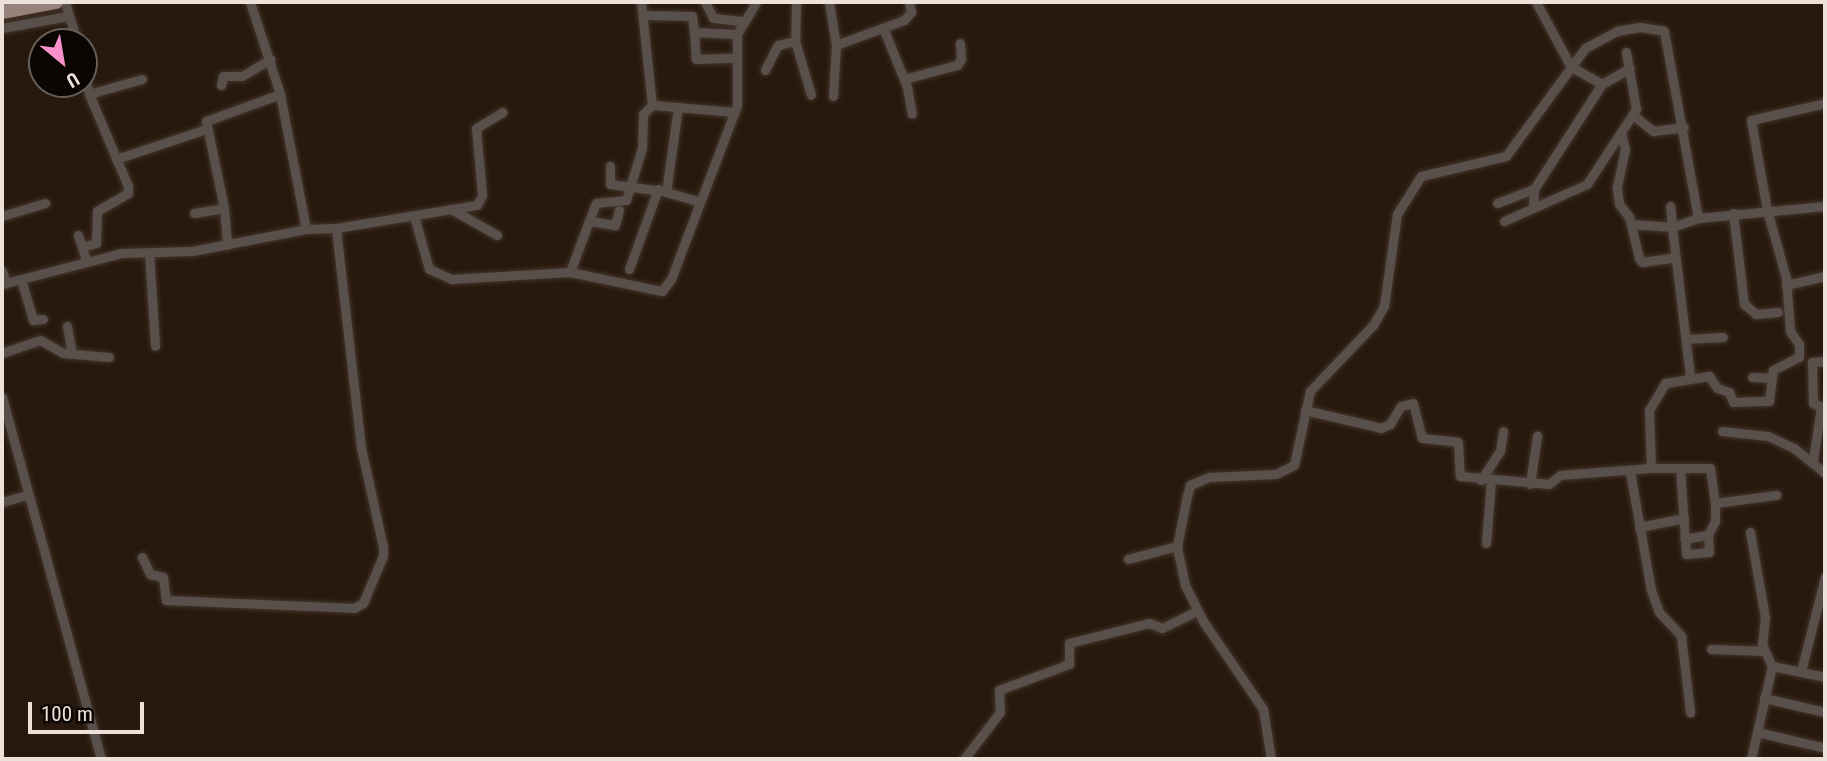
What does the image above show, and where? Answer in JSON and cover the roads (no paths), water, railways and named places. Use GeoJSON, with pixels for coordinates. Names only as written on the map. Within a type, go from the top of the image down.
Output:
{"type":"FeatureCollection","features":[{"type":"Feature","properties":{"kind":"main road"},"geometry":{"type":"LineString","coordinates":[[2,12],[56,2]]}},
{"type":"Feature","properties":{"kind":"street"},"geometry":{"type":"LineString","coordinates":[[65,2],[72,28]]}},
{"type":"Feature","properties":{"kind":"street"},"geometry":{"type":"LineString","coordinates":[[250,2],[280,94],[306,229]]}},
{"type":"Feature","properties":{"kind":"street"},"geometry":{"type":"LineString","coordinates":[[642,2],[652,105]]}},
{"type":"Feature","properties":{"kind":"street"},"geometry":{"type":"LineString","coordinates":[[705,2],[713,18],[744,21]]}},
{"type":"Feature","properties":{"kind":"street"},"geometry":{"type":"LineString","coordinates":[[414,216],[431,272],[454,279],[570,272],[662,291],[671,279],[735,112],[734,58],[737,34],[756,2]]}},
{"type":"Feature","properties":{"kind":"street"},"geometry":{"type":"LineString","coordinates":[[796,2],[795,41],[811,95]]}},
{"type":"Feature","properties":{"kind":"street"},"geometry":{"type":"LineString","coordinates":[[829,2],[836,45],[833,96]]}},
{"type":"Feature","properties":{"kind":"street"},"geometry":{"type":"LineString","coordinates":[[836,45],[884,30],[909,16],[909,2]]}},
{"type":"Feature","properties":{"kind":"street"},"geometry":{"type":"LineString","coordinates":[[1536,2],[1571,67],[1602,84]]}},
{"type":"Feature","properties":{"kind":"street"},"geometry":{"type":"LineString","coordinates":[[644,15],[692,16],[696,59],[734,58]]}},
{"type":"Feature","properties":{"kind":"street"},"geometry":{"type":"LineString","coordinates":[[2,28],[68,16]]}},
{"type":"Feature","properties":{"kind":"street"},"geometry":{"type":"LineString","coordinates":[[1271,759],[1263,709],[1197,611],[1185,585],[1177,546],[1191,485],[1214,475],[1288,470],[1303,443],[1310,391],[1373,325],[1384,306],[1390,292],[1396,220],[1410,188],[1432,170],[1506,156],[1585,48],[1617,31],[1640,27],[1664,31],[1684,127],[1698,218]]}},
{"type":"Feature","properties":{"kind":"street"},"geometry":{"type":"LineString","coordinates":[[884,30],[904,79],[912,114]]}},
{"type":"Feature","properties":{"kind":"street"},"geometry":{"type":"LineString","coordinates":[[694,32],[737,34]]}},
{"type":"Feature","properties":{"kind":"street"},"geometry":{"type":"LineString","coordinates":[[765,70],[778,46],[795,41]]}},
{"type":"Feature","properties":{"kind":"street"},"geometry":{"type":"LineString","coordinates":[[904,79],[957,65],[960,43]]}},
{"type":"Feature","properties":{"kind":"street"},"geometry":{"type":"LineString","coordinates":[[1504,220],[1584,187],[1637,106],[1626,52]]}},
{"type":"Feature","properties":{"kind":"street"},"geometry":{"type":"LineString","coordinates":[[221,85],[223,76],[242,76],[270,60]]}},
{"type":"Feature","properties":{"kind":"street"},"geometry":{"type":"LineString","coordinates":[[1533,207],[1534,189],[1602,84],[1630,68]]}},
{"type":"Feature","properties":{"kind":"street"},"geometry":{"type":"LineString","coordinates":[[98,91],[142,79]]}},
{"type":"Feature","properties":{"kind":"street"},"geometry":{"type":"LineString","coordinates":[[226,245],[225,196],[206,129],[208,121],[280,94]]}},
{"type":"Feature","properties":{"kind":"street"},"geometry":{"type":"LineString","coordinates":[[82,247],[96,243],[97,211],[128,193],[91,98]]}},
{"type":"Feature","properties":{"kind":"street"},"geometry":{"type":"LineString","coordinates":[[1651,468],[1652,400],[1661,385],[1690,376],[1710,377],[1717,388],[1730,392],[1733,402],[1769,402],[1775,368],[1800,357],[1798,344],[1790,331],[1786,285],[1767,210],[1751,120],[1825,103]]}},
{"type":"Feature","properties":{"kind":"street"},"geometry":{"type":"LineString","coordinates":[[570,272],[596,203],[625,201],[642,148],[643,114],[652,105],[735,112]]}},
{"type":"Feature","properties":{"kind":"street"},"geometry":{"type":"LineString","coordinates":[[629,269],[662,191],[678,107]]}},
{"type":"Feature","properties":{"kind":"street"},"geometry":{"type":"LineString","coordinates":[[2,271],[4,284],[87,262],[149,252],[226,245],[306,229],[336,228],[414,216],[481,201],[476,128],[503,112]]}},
{"type":"Feature","properties":{"kind":"street"},"geometry":{"type":"LineString","coordinates":[[1633,115],[1653,131],[1684,127]]}},
{"type":"Feature","properties":{"kind":"street"},"geometry":{"type":"LineString","coordinates":[[116,159],[206,129]]}},
{"type":"Feature","properties":{"kind":"street"},"geometry":{"type":"LineString","coordinates":[[1621,133],[1625,149],[1617,188],[1619,204],[1631,224],[1642,262],[1676,257]]}},
{"type":"Feature","properties":{"kind":"street"},"geometry":{"type":"LineString","coordinates":[[610,166],[610,184],[632,183],[700,202]]}},
{"type":"Feature","properties":{"kind":"street"},"geometry":{"type":"LineString","coordinates":[[1497,203],[1534,189]]}},
{"type":"Feature","properties":{"kind":"street"},"geometry":{"type":"LineString","coordinates":[[2,216],[45,203]]}},
{"type":"Feature","properties":{"kind":"street"},"geometry":{"type":"LineString","coordinates":[[1670,206],[1690,376]]}},
{"type":"Feature","properties":{"kind":"street"},"geometry":{"type":"LineString","coordinates":[[1631,224],[1672,227],[1698,218],[1733,213],[1825,206]]}},
{"type":"Feature","properties":{"kind":"street"},"geometry":{"type":"LineString","coordinates":[[194,213],[224,208]]}},
{"type":"Feature","properties":{"kind":"street"},"geometry":{"type":"LineString","coordinates":[[451,209],[497,236]]}},
{"type":"Feature","properties":{"kind":"street"},"geometry":{"type":"LineString","coordinates":[[589,220],[615,225],[619,210]]}},
{"type":"Feature","properties":{"kind":"street"},"geometry":{"type":"LineString","coordinates":[[1733,213],[1744,304],[1756,314],[1778,312]]}},
{"type":"Feature","properties":{"kind":"street"},"geometry":{"type":"LineString","coordinates":[[142,557],[150,574],[163,578],[166,600],[354,608],[363,603],[383,556],[383,547],[361,448],[336,228]]}},
{"type":"Feature","properties":{"kind":"street"},"geometry":{"type":"LineString","coordinates":[[78,235],[87,262]]}},
{"type":"Feature","properties":{"kind":"street"},"geometry":{"type":"LineString","coordinates":[[149,252],[155,346]]}},
{"type":"Feature","properties":{"kind":"street"},"geometry":{"type":"LineString","coordinates":[[1786,285],[1825,276]]}},
{"type":"Feature","properties":{"kind":"street"},"geometry":{"type":"LineString","coordinates":[[21,279],[33,320],[44,319]]}},
{"type":"Feature","properties":{"kind":"street"},"geometry":{"type":"LineString","coordinates":[[67,326],[72,353]]}},
{"type":"Feature","properties":{"kind":"street"},"geometry":{"type":"LineString","coordinates":[[1686,339],[1723,337]]}},
{"type":"Feature","properties":{"kind":"street"},"geometry":{"type":"LineString","coordinates":[[2,353],[40,340],[72,353],[109,357]]}},
{"type":"Feature","properties":{"kind":"street"},"geometry":{"type":"LineString","coordinates":[[1812,460],[1823,408],[1813,403],[1812,362],[1825,361]]}},
{"type":"Feature","properties":{"kind":"street"},"geometry":{"type":"LineString","coordinates":[[1752,377],[1772,378]]}},
{"type":"Feature","properties":{"kind":"street"},"geometry":{"type":"LineString","coordinates":[[2,397],[26,495],[101,759]]}},
{"type":"Feature","properties":{"kind":"street"},"geometry":{"type":"LineString","coordinates":[[1306,410],[1381,428],[1390,424],[1401,406],[1413,403],[1422,438],[1458,442],[1459,474],[1486,481],[1549,484],[1560,475],[1630,472],[1651,468],[1680,468],[1710,468],[1716,521],[1708,535],[1709,552],[1686,555],[1680,468]]}},
{"type":"Feature","properties":{"kind":"street"},"geometry":{"type":"LineString","coordinates":[[1486,543],[1486,481],[1500,451],[1503,431]]}},
{"type":"Feature","properties":{"kind":"street"},"geometry":{"type":"LineString","coordinates":[[1722,431],[1768,436],[1812,460],[1825,473]]}},
{"type":"Feature","properties":{"kind":"street"},"geometry":{"type":"LineString","coordinates":[[1530,484],[1537,436]]}},
{"type":"Feature","properties":{"kind":"street"},"geometry":{"type":"LineString","coordinates":[[1630,472],[1639,527],[1659,612],[1681,636],[1690,712]]}},
{"type":"Feature","properties":{"kind":"street"},"geometry":{"type":"LineString","coordinates":[[2,502],[26,495]]}},
{"type":"Feature","properties":{"kind":"street"},"geometry":{"type":"LineString","coordinates":[[1715,503],[1776,495]]}},
{"type":"Feature","properties":{"kind":"street"},"geometry":{"type":"LineString","coordinates":[[1639,527],[1684,518]]}},
{"type":"Feature","properties":{"kind":"street"},"geometry":{"type":"LineString","coordinates":[[1750,532],[1765,617],[1764,651],[1772,666],[1750,758]]}},
{"type":"Feature","properties":{"kind":"street"},"geometry":{"type":"LineString","coordinates":[[1684,538],[1708,535]]}},
{"type":"Feature","properties":{"kind":"street"},"geometry":{"type":"LineString","coordinates":[[1128,559],[1177,546]]}},
{"type":"Feature","properties":{"kind":"street"},"geometry":{"type":"LineString","coordinates":[[1801,671],[1825,577]]}},
{"type":"Feature","properties":{"kind":"street"},"geometry":{"type":"LineString","coordinates":[[964,759],[1000,712],[999,691],[1069,664],[1069,643],[1149,623],[1162,628],[1197,611]]}},
{"type":"Feature","properties":{"kind":"street"},"geometry":{"type":"LineString","coordinates":[[1711,649],[1764,651]]}},
{"type":"Feature","properties":{"kind":"street"},"geometry":{"type":"LineString","coordinates":[[1772,666],[1825,677]]}},
{"type":"Feature","properties":{"kind":"street"},"geometry":{"type":"LineString","coordinates":[[1764,698],[1825,712]]}},
{"type":"Feature","properties":{"kind":"street"},"geometry":{"type":"LineString","coordinates":[[1757,732],[1825,748]]}}]}
